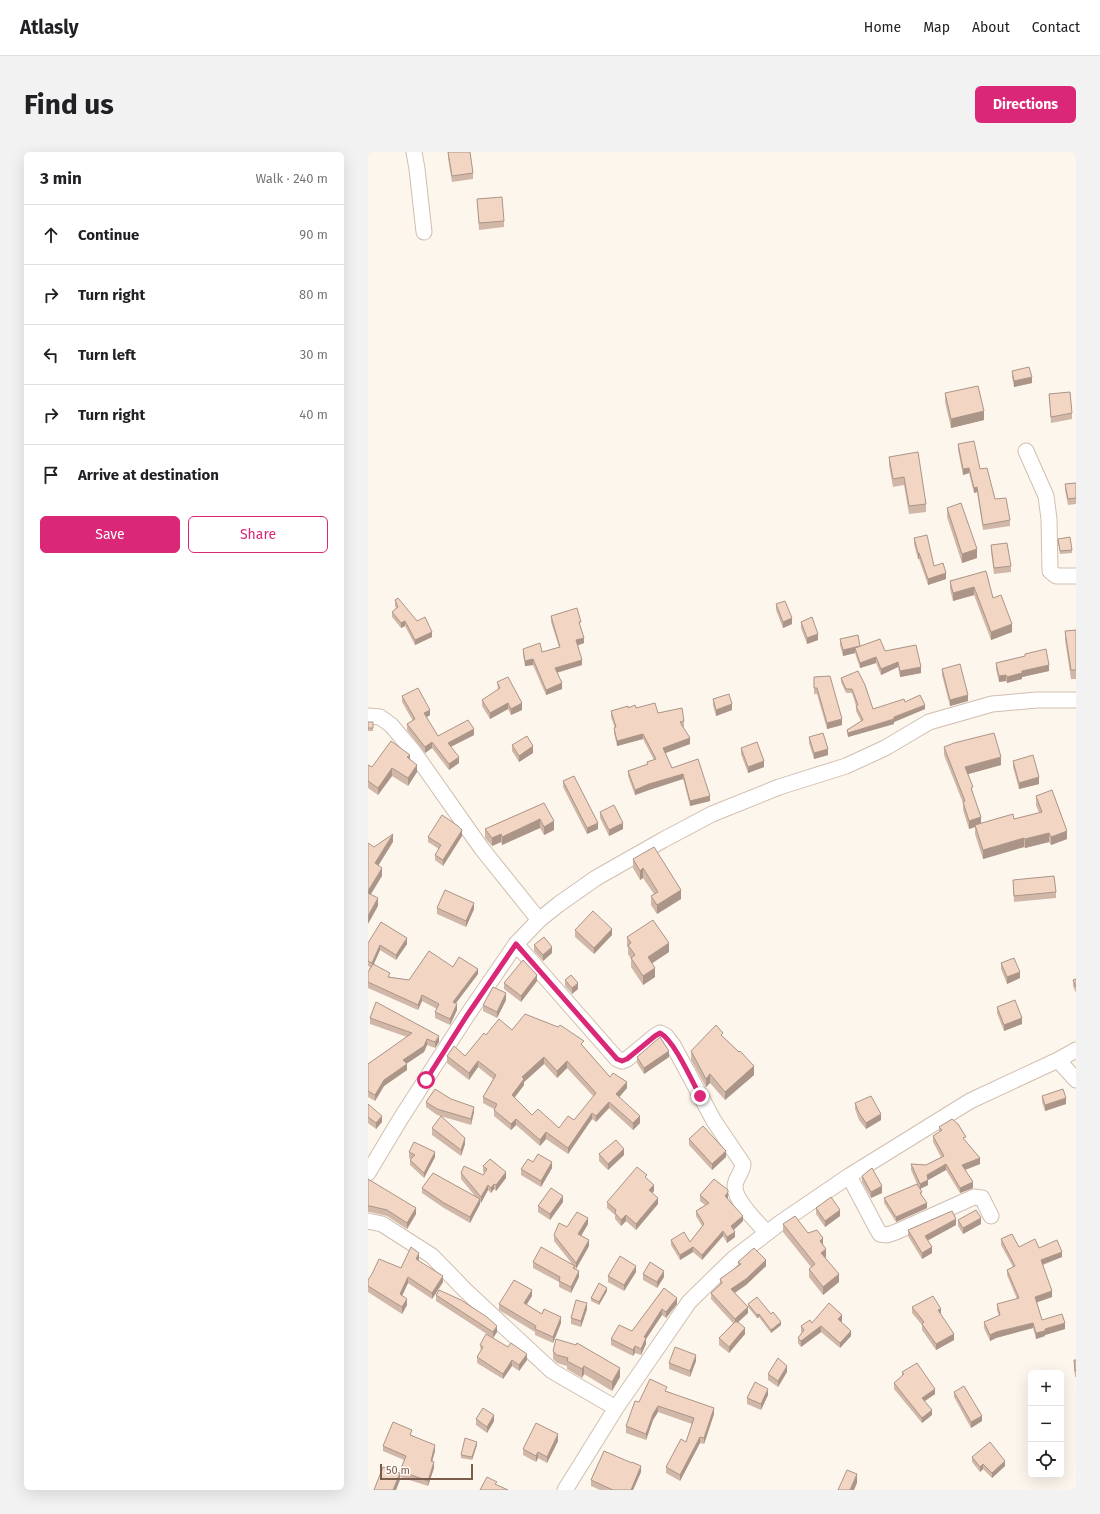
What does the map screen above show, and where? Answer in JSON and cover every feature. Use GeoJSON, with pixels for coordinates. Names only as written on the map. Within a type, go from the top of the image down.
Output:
{"type":"FeatureCollection","features":[{"type":"Feature","properties":{"kind":"street"},"geometry":{"type":"LineString","coordinates":[[414,152],[424,232]]}},
{"type":"Feature","properties":{"kind":"street"},"geometry":{"type":"LineString","coordinates":[[1026,451],[1046,496],[1049,519],[1050,571],[1056,576],[1076,576]]}},
{"type":"Feature","properties":{"kind":"street"},"geometry":{"type":"LineString","coordinates":[[368,1173],[401,1118],[466,1017],[516,944],[539,920],[596,878],[712,814],[779,788],[846,766],[885,748],[929,722],[992,704],[1076,700]]}},
{"type":"Feature","properties":{"kind":"street"},"geometry":{"type":"LineString","coordinates":[[368,716],[380,717],[391,725],[413,750],[482,849],[539,920]]}},
{"type":"Feature","properties":{"kind":"street"},"geometry":{"type":"LineString","coordinates":[[516,944],[617,1059],[622,1061],[627,1059],[660,1033],[666,1036],[714,1121],[743,1164],[742,1171],[736,1179],[736,1195],[766,1233]]}},
{"type":"Feature","properties":{"kind":"street"},"geometry":{"type":"LineString","coordinates":[[565,1490],[616,1408],[689,1302],[733,1259],[766,1233],[849,1176],[970,1101],[1058,1060],[1076,1050]]}},
{"type":"Feature","properties":{"kind":"street"},"geometry":{"type":"LineString","coordinates":[[1058,1060],[1076,1080]]}},
{"type":"Feature","properties":{"kind":"street"},"geometry":{"type":"LineString","coordinates":[[849,1176],[880,1234],[887,1235],[896,1232],[974,1197],[982,1198],[991,1216]]}},
{"type":"Feature","properties":{"kind":"street"},"geometry":{"type":"LineString","coordinates":[[368,1221],[382,1224],[432,1256],[466,1291],[552,1371],[616,1408]]}},
{"type":"Feature","properties":{"kind":"building"},"geometry":{"type":"Polygon","coordinates":[[[448,152],[470,152],[473,173],[452,176],[448,152]]]}},
{"type":"Feature","properties":{"kind":"building"},"geometry":{"type":"Polygon","coordinates":[[[502,197],[504,221],[479,223],[477,199],[502,197]]]}},
{"type":"Feature","properties":{"kind":"building"},"geometry":{"type":"Polygon","coordinates":[[[1029,367],[1032,377],[1014,381],[1012,371],[1029,367]]]}},
{"type":"Feature","properties":{"kind":"building"},"geometry":{"type":"Polygon","coordinates":[[[978,386],[984,411],[951,419],[945,393],[978,386]]]}},
{"type":"Feature","properties":{"kind":"building"},"geometry":{"type":"Polygon","coordinates":[[[1070,392],[1072,413],[1051,417],[1049,394],[1070,392]]]}},
{"type":"Feature","properties":{"kind":"building"},"geometry":{"type":"Polygon","coordinates":[[[974,441],[980,469],[987,468],[995,499],[1006,498],[1010,520],[983,525],[977,487],[974,488],[969,468],[963,469],[958,444],[974,441]]]}},
{"type":"Feature","properties":{"kind":"building"},"geometry":{"type":"Polygon","coordinates":[[[918,452],[926,504],[909,506],[904,477],[893,479],[889,457],[918,452]]]}},
{"type":"Feature","properties":{"kind":"building"},"geometry":{"type":"Polygon","coordinates":[[[1076,483],[1076,498],[1068,499],[1065,484],[1076,483]]]}},
{"type":"Feature","properties":{"kind":"building"},"geometry":{"type":"Polygon","coordinates":[[[961,503],[977,549],[962,554],[947,508],[961,503]]]}},
{"type":"Feature","properties":{"kind":"building"},"geometry":{"type":"Polygon","coordinates":[[[927,535],[934,566],[943,563],[946,573],[928,579],[914,538],[927,535]]]}},
{"type":"Feature","properties":{"kind":"building"},"geometry":{"type":"Polygon","coordinates":[[[1070,537],[1072,550],[1060,551],[1058,539],[1070,537]]]}},
{"type":"Feature","properties":{"kind":"building"},"geometry":{"type":"Polygon","coordinates":[[[1007,543],[1011,566],[994,568],[991,545],[1007,543]]]}},
{"type":"Feature","properties":{"kind":"building"},"geometry":{"type":"Polygon","coordinates":[[[986,571],[993,598],[1001,595],[1012,624],[991,632],[974,587],[953,593],[950,581],[986,571]]]}},
{"type":"Feature","properties":{"kind":"building"},"geometry":{"type":"Polygon","coordinates":[[[398,598],[417,621],[425,617],[432,632],[415,640],[405,621],[401,623],[392,612],[398,607],[395,600],[398,598]]]}},
{"type":"Feature","properties":{"kind":"building"},"geometry":{"type":"Polygon","coordinates":[[[785,601],[792,618],[783,622],[776,604],[785,601]]]}},
{"type":"Feature","properties":{"kind":"building"},"geometry":{"type":"Polygon","coordinates":[[[577,608],[581,622],[579,622],[584,638],[576,640],[582,660],[555,668],[562,683],[546,690],[533,659],[525,661],[523,649],[540,643],[542,652],[560,647],[551,616],[577,608]]]}},
{"type":"Feature","properties":{"kind":"building"},"geometry":{"type":"Polygon","coordinates":[[[812,617],[818,634],[807,638],[801,622],[812,617]]]}},
{"type":"Feature","properties":{"kind":"building"},"geometry":{"type":"Polygon","coordinates":[[[1076,630],[1076,670],[1071,670],[1065,631],[1076,630]]]}},
{"type":"Feature","properties":{"kind":"building"},"geometry":{"type":"Polygon","coordinates":[[[858,635],[860,646],[843,650],[840,639],[858,635]]]}},
{"type":"Feature","properties":{"kind":"building"},"geometry":{"type":"Polygon","coordinates":[[[880,639],[885,651],[916,645],[921,667],[900,671],[898,662],[881,669],[876,657],[860,663],[855,648],[880,639]]]}},
{"type":"Feature","properties":{"kind":"building"},"geometry":{"type":"Polygon","coordinates":[[[1046,649],[1049,665],[1022,671],[1022,673],[1007,677],[1006,675],[999,676],[996,663],[1046,649]]]}},
{"type":"Feature","properties":{"kind":"building"},"geometry":{"type":"Polygon","coordinates":[[[960,664],[968,695],[950,700],[942,669],[960,664]]]}},
{"type":"Feature","properties":{"kind":"building"},"geometry":{"type":"Polygon","coordinates":[[[858,671],[865,685],[873,709],[904,699],[905,702],[920,695],[925,705],[894,717],[894,719],[848,733],[847,730],[863,720],[856,706],[858,705],[852,689],[846,689],[841,678],[858,671]]]}},
{"type":"Feature","properties":{"kind":"building"},"geometry":{"type":"Polygon","coordinates":[[[830,676],[842,719],[827,723],[817,688],[814,688],[814,677],[830,676]]]}},
{"type":"Feature","properties":{"kind":"building"},"geometry":{"type":"Polygon","coordinates":[[[508,677],[522,703],[511,709],[508,703],[490,713],[482,700],[500,688],[497,682],[508,677]]]}},
{"type":"Feature","properties":{"kind":"building"},"geometry":{"type":"Polygon","coordinates":[[[418,688],[430,710],[424,713],[438,736],[468,720],[474,729],[448,743],[459,757],[449,764],[432,742],[425,747],[407,724],[415,719],[402,696],[418,688]]]}},
{"type":"Feature","properties":{"kind":"building"},"geometry":{"type":"Polygon","coordinates":[[[729,694],[732,704],[716,710],[713,699],[729,694]]]}},
{"type":"Feature","properties":{"kind":"building"},"geometry":{"type":"Polygon","coordinates":[[[655,703],[658,713],[682,708],[684,721],[680,722],[690,738],[663,748],[672,768],[698,759],[710,796],[690,801],[683,774],[649,784],[635,790],[628,771],[648,764],[647,762],[656,759],[643,734],[617,741],[614,728],[616,727],[611,711],[628,706],[628,708],[635,705],[636,708],[655,703]]]}},
{"type":"Feature","properties":{"kind":"building"},"geometry":{"type":"Polygon","coordinates":[[[368,722],[373,722],[373,728],[368,728],[368,722]]]}},
{"type":"Feature","properties":{"kind":"building"},"geometry":{"type":"Polygon","coordinates":[[[823,733],[828,749],[814,753],[809,737],[823,733]]]}},
{"type":"Feature","properties":{"kind":"building"},"geometry":{"type":"Polygon","coordinates":[[[994,733],[1001,757],[965,767],[973,787],[971,788],[981,817],[969,821],[963,802],[965,801],[944,747],[994,733]]]}},
{"type":"Feature","properties":{"kind":"building"},"geometry":{"type":"Polygon","coordinates":[[[527,736],[533,746],[519,756],[512,745],[527,736]]]}},
{"type":"Feature","properties":{"kind":"building"},"geometry":{"type":"Polygon","coordinates":[[[391,741],[410,755],[407,757],[417,765],[408,778],[392,768],[378,788],[368,781],[368,765],[372,767],[391,741]]]}},
{"type":"Feature","properties":{"kind":"building"},"geometry":{"type":"Polygon","coordinates":[[[757,742],[764,761],[748,767],[741,748],[757,742]]]}},
{"type":"Feature","properties":{"kind":"building"},"geometry":{"type":"Polygon","coordinates":[[[1033,755],[1039,777],[1019,783],[1013,761],[1033,755]]]}},
{"type":"Feature","properties":{"kind":"building"},"geometry":{"type":"Polygon","coordinates":[[[574,776],[598,823],[587,828],[563,781],[574,776]]]}},
{"type":"Feature","properties":{"kind":"building"},"geometry":{"type":"Polygon","coordinates":[[[1052,790],[1067,831],[1051,837],[1049,833],[1024,838],[983,850],[975,825],[1013,814],[1014,819],[1042,812],[1036,796],[1052,790]]]}},
{"type":"Feature","properties":{"kind":"building"},"geometry":{"type":"Polygon","coordinates":[[[544,803],[554,821],[544,827],[540,819],[502,837],[501,834],[492,838],[485,829],[544,803]]]}},
{"type":"Feature","properties":{"kind":"building"},"geometry":{"type":"Polygon","coordinates":[[[614,805],[623,823],[609,830],[600,812],[614,805]]]}},
{"type":"Feature","properties":{"kind":"building"},"geometry":{"type":"Polygon","coordinates":[[[442,815],[462,830],[443,860],[435,855],[441,845],[428,837],[442,815]]]}},
{"type":"Feature","properties":{"kind":"building"},"geometry":{"type":"Polygon","coordinates":[[[393,834],[375,863],[382,868],[368,891],[368,843],[374,847],[393,834]]]}},
{"type":"Feature","properties":{"kind":"building"},"geometry":{"type":"Polygon","coordinates":[[[654,847],[681,890],[657,905],[651,896],[658,892],[643,868],[640,871],[633,859],[654,847]]]}},
{"type":"Feature","properties":{"kind":"building"},"geometry":{"type":"Polygon","coordinates":[[[1054,876],[1056,892],[1014,896],[1013,880],[1054,876]]]}},
{"type":"Feature","properties":{"kind":"building"},"geometry":{"type":"Polygon","coordinates":[[[445,890],[474,903],[466,921],[437,908],[445,890]]]}},
{"type":"Feature","properties":{"kind":"building"},"geometry":{"type":"Polygon","coordinates":[[[368,893],[378,898],[368,916],[368,893]]]}},
{"type":"Feature","properties":{"kind":"building"},"geometry":{"type":"Polygon","coordinates":[[[593,911],[612,929],[594,948],[575,930],[593,911]]]}},
{"type":"Feature","properties":{"kind":"building"},"geometry":{"type":"Polygon","coordinates":[[[653,920],[669,943],[648,957],[655,968],[643,976],[631,958],[635,955],[628,945],[631,943],[627,937],[653,920]]]}},
{"type":"Feature","properties":{"kind":"building"},"geometry":{"type":"Polygon","coordinates":[[[381,922],[407,938],[396,955],[380,945],[372,963],[368,961],[368,943],[381,922]]]}},
{"type":"Feature","properties":{"kind":"building"},"geometry":{"type":"Polygon","coordinates":[[[544,937],[552,947],[543,955],[534,945],[544,937]]]}},
{"type":"Feature","properties":{"kind":"building"},"geometry":{"type":"Polygon","coordinates":[[[429,951],[453,967],[459,957],[478,969],[453,1002],[457,1004],[450,1019],[435,1012],[439,1004],[422,995],[418,1005],[368,982],[368,972],[373,964],[390,973],[388,977],[409,980],[429,951]]]}},
{"type":"Feature","properties":{"kind":"building"},"geometry":{"type":"Polygon","coordinates":[[[1014,958],[1020,972],[1007,977],[1001,963],[1014,958]]]}},
{"type":"Feature","properties":{"kind":"building"},"geometry":{"type":"Polygon","coordinates":[[[523,960],[537,975],[521,996],[504,983],[523,960]]]}},
{"type":"Feature","properties":{"kind":"building"},"geometry":{"type":"Polygon","coordinates":[[[571,975],[578,983],[572,988],[565,980],[571,975]]]}},
{"type":"Feature","properties":{"kind":"building"},"geometry":{"type":"Polygon","coordinates":[[[1076,979],[1076,987],[1073,980],[1076,979]]]}},
{"type":"Feature","properties":{"kind":"building"},"geometry":{"type":"Polygon","coordinates":[[[493,987],[506,993],[497,1012],[483,1005],[493,987]]]}},
{"type":"Feature","properties":{"kind":"building"},"geometry":{"type":"Polygon","coordinates":[[[1015,1000],[1022,1018],[1004,1025],[997,1007],[1015,1000]]]}},
{"type":"Feature","properties":{"kind":"building"},"geometry":{"type":"Polygon","coordinates":[[[376,1002],[439,1036],[435,1042],[427,1039],[424,1046],[403,1060],[407,1064],[384,1080],[375,1095],[368,1091],[368,1064],[412,1033],[370,1018],[376,1002]]]}},
{"type":"Feature","properties":{"kind":"building"},"geometry":{"type":"Polygon","coordinates":[[[525,1014],[558,1027],[560,1025],[584,1041],[581,1044],[610,1077],[613,1073],[627,1082],[616,1094],[640,1116],[633,1123],[609,1102],[596,1116],[592,1113],[568,1148],[546,1132],[540,1140],[516,1119],[511,1124],[494,1110],[497,1104],[483,1097],[496,1075],[478,1061],[469,1073],[447,1056],[454,1046],[465,1056],[484,1033],[486,1035],[499,1019],[512,1030],[525,1014]],[[544,1057],[522,1077],[524,1079],[512,1095],[532,1115],[538,1109],[559,1128],[568,1116],[574,1120],[596,1093],[567,1061],[557,1071],[544,1057]]]}},
{"type":"Feature","properties":{"kind":"building"},"geometry":{"type":"Polygon","coordinates":[[[716,1025],[723,1033],[721,1035],[739,1052],[740,1051],[754,1066],[725,1092],[710,1074],[706,1079],[691,1051],[716,1025]]]}},
{"type":"Feature","properties":{"kind":"building"},"geometry":{"type":"Polygon","coordinates":[[[660,1037],[669,1051],[644,1068],[637,1057],[660,1037]]]}},
{"type":"Feature","properties":{"kind":"building"},"geometry":{"type":"Polygon","coordinates":[[[435,1089],[451,1099],[474,1107],[471,1119],[437,1109],[426,1102],[435,1089]]]}},
{"type":"Feature","properties":{"kind":"building"},"geometry":{"type":"Polygon","coordinates":[[[1063,1089],[1066,1098],[1045,1105],[1042,1096],[1063,1089]]]}},
{"type":"Feature","properties":{"kind":"building"},"geometry":{"type":"Polygon","coordinates":[[[871,1096],[881,1114],[866,1123],[859,1113],[855,1103],[871,1096]]]}},
{"type":"Feature","properties":{"kind":"building"},"geometry":{"type":"Polygon","coordinates":[[[368,1104],[382,1116],[376,1123],[368,1117],[368,1104]]]}},
{"type":"Feature","properties":{"kind":"building"},"geometry":{"type":"Polygon","coordinates":[[[441,1116],[465,1138],[461,1150],[432,1128],[441,1116]]]}},
{"type":"Feature","properties":{"kind":"building"},"geometry":{"type":"Polygon","coordinates":[[[952,1119],[958,1124],[966,1137],[963,1138],[980,1158],[962,1165],[973,1182],[960,1188],[946,1164],[927,1175],[928,1180],[920,1184],[911,1164],[926,1165],[944,1156],[933,1136],[942,1130],[939,1127],[952,1119]]]}},
{"type":"Feature","properties":{"kind":"building"},"geometry":{"type":"Polygon","coordinates":[[[703,1126],[726,1151],[712,1164],[689,1139],[703,1126]]]}},
{"type":"Feature","properties":{"kind":"building"},"geometry":{"type":"Polygon","coordinates":[[[616,1140],[624,1149],[608,1164],[599,1154],[616,1140]]]}},
{"type":"Feature","properties":{"kind":"building"},"geometry":{"type":"Polygon","coordinates":[[[414,1142],[435,1152],[424,1173],[410,1160],[415,1155],[409,1152],[414,1142]]]}},
{"type":"Feature","properties":{"kind":"building"},"geometry":{"type":"Polygon","coordinates":[[[538,1154],[552,1162],[541,1181],[521,1169],[528,1159],[533,1162],[538,1154]]]}},
{"type":"Feature","properties":{"kind":"building"},"geometry":{"type":"Polygon","coordinates":[[[490,1159],[506,1172],[496,1185],[494,1184],[491,1188],[488,1185],[481,1197],[461,1173],[464,1166],[483,1175],[487,1169],[483,1166],[490,1159]]]}},
{"type":"Feature","properties":{"kind":"building"},"geometry":{"type":"Polygon","coordinates":[[[637,1167],[647,1175],[645,1177],[654,1185],[649,1190],[658,1198],[636,1224],[626,1215],[621,1220],[615,1213],[616,1210],[607,1202],[637,1167]]]}},
{"type":"Feature","properties":{"kind":"building"},"geometry":{"type":"Polygon","coordinates":[[[872,1168],[882,1186],[871,1192],[862,1176],[872,1168]]]}},
{"type":"Feature","properties":{"kind":"building"},"geometry":{"type":"Polygon","coordinates":[[[433,1173],[480,1199],[470,1217],[444,1203],[422,1188],[433,1173]]]}},
{"type":"Feature","properties":{"kind":"building"},"geometry":{"type":"Polygon","coordinates":[[[368,1179],[416,1208],[407,1223],[387,1210],[368,1206],[368,1179]]]}},
{"type":"Feature","properties":{"kind":"building"},"geometry":{"type":"Polygon","coordinates":[[[714,1179],[728,1190],[725,1196],[743,1216],[731,1226],[735,1232],[727,1237],[723,1231],[702,1255],[693,1247],[680,1255],[671,1240],[684,1232],[690,1242],[704,1224],[696,1211],[709,1203],[700,1195],[714,1179]]]}},
{"type":"Feature","properties":{"kind":"building"},"geometry":{"type":"Polygon","coordinates":[[[917,1184],[922,1192],[920,1193],[927,1203],[896,1217],[884,1198],[917,1184]]]}},
{"type":"Feature","properties":{"kind":"building"},"geometry":{"type":"Polygon","coordinates":[[[551,1188],[563,1196],[550,1214],[538,1206],[551,1188]]]}},
{"type":"Feature","properties":{"kind":"building"},"geometry":{"type":"Polygon","coordinates":[[[831,1197],[840,1210],[825,1221],[816,1208],[831,1197]]]}},
{"type":"Feature","properties":{"kind":"building"},"geometry":{"type":"Polygon","coordinates":[[[976,1210],[981,1218],[963,1228],[958,1220],[976,1210]]]}},
{"type":"Feature","properties":{"kind":"building"},"geometry":{"type":"Polygon","coordinates":[[[952,1211],[956,1219],[925,1236],[932,1247],[922,1253],[908,1230],[952,1211]]]}},
{"type":"Feature","properties":{"kind":"building"},"geometry":{"type":"Polygon","coordinates":[[[577,1212],[588,1218],[578,1234],[589,1240],[576,1263],[554,1235],[559,1223],[567,1227],[577,1212]]]}},
{"type":"Feature","properties":{"kind":"building"},"geometry":{"type":"Polygon","coordinates":[[[795,1216],[808,1233],[817,1230],[823,1238],[820,1241],[826,1249],[821,1253],[839,1274],[823,1287],[809,1269],[815,1264],[783,1224],[795,1216]]]}},
{"type":"Feature","properties":{"kind":"building"},"geometry":{"type":"Polygon","coordinates":[[[1012,1234],[1019,1247],[1035,1239],[1039,1248],[1057,1240],[1062,1252],[1041,1260],[1052,1291],[1035,1297],[1042,1320],[1062,1314],[1065,1323],[1036,1333],[1033,1323],[996,1332],[990,1335],[984,1322],[1000,1315],[997,1304],[1019,1298],[1007,1270],[1015,1266],[1001,1239],[1012,1234]]]}},
{"type":"Feature","properties":{"kind":"building"},"geometry":{"type":"Polygon","coordinates":[[[411,1247],[419,1253],[416,1259],[443,1276],[432,1293],[408,1277],[400,1294],[407,1299],[402,1307],[368,1286],[368,1280],[379,1259],[401,1268],[411,1247]]]}},
{"type":"Feature","properties":{"kind":"building"},"geometry":{"type":"Polygon","coordinates":[[[541,1247],[575,1266],[573,1268],[579,1271],[571,1287],[559,1281],[560,1277],[533,1262],[541,1247]]]}},
{"type":"Feature","properties":{"kind":"building"},"geometry":{"type":"Polygon","coordinates":[[[754,1248],[766,1260],[746,1279],[731,1289],[748,1307],[735,1319],[711,1293],[722,1283],[720,1279],[741,1264],[738,1262],[754,1248]]]}},
{"type":"Feature","properties":{"kind":"building"},"geometry":{"type":"Polygon","coordinates":[[[620,1256],[636,1266],[624,1285],[608,1276],[620,1256]]]}},
{"type":"Feature","properties":{"kind":"building"},"geometry":{"type":"Polygon","coordinates":[[[650,1262],[664,1271],[657,1282],[643,1274],[650,1262]]]}},
{"type":"Feature","properties":{"kind":"building"},"geometry":{"type":"Polygon","coordinates":[[[514,1280],[532,1290],[524,1303],[542,1314],[544,1309],[561,1317],[553,1337],[535,1329],[536,1326],[499,1304],[514,1280]]]}},
{"type":"Feature","properties":{"kind":"building"},"geometry":{"type":"Polygon","coordinates":[[[599,1283],[607,1288],[599,1302],[591,1298],[599,1283]]]}},
{"type":"Feature","properties":{"kind":"building"},"geometry":{"type":"Polygon","coordinates":[[[664,1288],[677,1298],[666,1312],[662,1309],[644,1337],[646,1338],[641,1349],[635,1346],[633,1350],[611,1339],[619,1325],[632,1331],[664,1288]]]}},
{"type":"Feature","properties":{"kind":"building"},"geometry":{"type":"Polygon","coordinates":[[[439,1290],[461,1300],[487,1317],[497,1326],[493,1332],[436,1295],[439,1290]]]}},
{"type":"Feature","properties":{"kind":"building"},"geometry":{"type":"Polygon","coordinates":[[[933,1296],[941,1309],[938,1310],[954,1334],[936,1344],[922,1324],[924,1322],[912,1307],[933,1296]]]}},
{"type":"Feature","properties":{"kind":"building"},"geometry":{"type":"Polygon","coordinates":[[[757,1297],[771,1314],[773,1312],[781,1322],[771,1330],[759,1314],[757,1315],[748,1304],[757,1297]]]}},
{"type":"Feature","properties":{"kind":"building"},"geometry":{"type":"Polygon","coordinates":[[[576,1300],[587,1303],[581,1321],[571,1318],[576,1300]]]}},
{"type":"Feature","properties":{"kind":"building"},"geometry":{"type":"Polygon","coordinates":[[[829,1303],[842,1315],[838,1319],[851,1331],[840,1343],[821,1326],[801,1341],[798,1338],[804,1330],[801,1326],[810,1320],[812,1323],[829,1303]]]}},
{"type":"Feature","properties":{"kind":"building"},"geometry":{"type":"Polygon","coordinates":[[[735,1322],[738,1322],[745,1328],[729,1347],[719,1338],[735,1322]]]}},
{"type":"Feature","properties":{"kind":"building"},"geometry":{"type":"Polygon","coordinates":[[[486,1334],[508,1347],[511,1343],[527,1354],[519,1365],[512,1360],[503,1374],[477,1357],[483,1347],[480,1345],[486,1334]]]}},
{"type":"Feature","properties":{"kind":"building"},"geometry":{"type":"Polygon","coordinates":[[[556,1339],[576,1345],[577,1343],[620,1368],[612,1382],[584,1366],[582,1369],[567,1361],[568,1358],[557,1355],[553,1351],[556,1339]]]}},
{"type":"Feature","properties":{"kind":"building"},"geometry":{"type":"Polygon","coordinates":[[[675,1347],[696,1355],[690,1371],[669,1363],[675,1347]]]}},
{"type":"Feature","properties":{"kind":"building"},"geometry":{"type":"Polygon","coordinates":[[[778,1358],[787,1366],[778,1381],[768,1374],[778,1358]]]}},
{"type":"Feature","properties":{"kind":"building"},"geometry":{"type":"Polygon","coordinates":[[[1074,1360],[1076,1360],[1076,1371],[1075,1371],[1074,1360]]]}},
{"type":"Feature","properties":{"kind":"building"},"geometry":{"type":"Polygon","coordinates":[[[917,1363],[935,1389],[922,1398],[932,1410],[922,1418],[894,1383],[904,1374],[902,1372],[917,1363]]]}},
{"type":"Feature","properties":{"kind":"building"},"geometry":{"type":"Polygon","coordinates":[[[650,1379],[667,1387],[665,1391],[714,1408],[704,1438],[700,1437],[680,1475],[666,1467],[681,1439],[686,1442],[694,1418],[658,1406],[653,1414],[646,1434],[626,1426],[635,1401],[639,1402],[650,1379]]]}},
{"type":"Feature","properties":{"kind":"building"},"geometry":{"type":"Polygon","coordinates":[[[755,1382],[768,1389],[761,1404],[747,1398],[755,1382]]]}},
{"type":"Feature","properties":{"kind":"building"},"geometry":{"type":"Polygon","coordinates":[[[964,1386],[982,1416],[971,1422],[954,1392],[964,1386]]]}},
{"type":"Feature","properties":{"kind":"building"},"geometry":{"type":"Polygon","coordinates":[[[483,1408],[494,1415],[487,1427],[476,1419],[483,1408]]]}},
{"type":"Feature","properties":{"kind":"building"},"geometry":{"type":"Polygon","coordinates":[[[393,1422],[412,1430],[410,1435],[435,1445],[431,1461],[434,1462],[428,1481],[400,1471],[406,1456],[383,1446],[393,1422]]]}},
{"type":"Feature","properties":{"kind":"building"},"geometry":{"type":"Polygon","coordinates":[[[536,1423],[558,1434],[547,1457],[538,1452],[536,1456],[523,1449],[536,1423]]]}},
{"type":"Feature","properties":{"kind":"building"},"geometry":{"type":"Polygon","coordinates":[[[465,1438],[477,1442],[472,1457],[461,1455],[465,1438]]]}},
{"type":"Feature","properties":{"kind":"building"},"geometry":{"type":"Polygon","coordinates":[[[990,1442],[1005,1461],[992,1473],[983,1464],[980,1467],[972,1457],[990,1442]]]}},
{"type":"Feature","properties":{"kind":"building"},"geometry":{"type":"Polygon","coordinates":[[[604,1451],[641,1466],[631,1490],[613,1490],[591,1480],[604,1451]]]}},
{"type":"Feature","properties":{"kind":"building"},"geometry":{"type":"Polygon","coordinates":[[[383,1467],[400,1473],[393,1490],[374,1490],[383,1467]]]}},
{"type":"Feature","properties":{"kind":"building"},"geometry":{"type":"Polygon","coordinates":[[[847,1470],[857,1474],[850,1490],[838,1490],[847,1470]]]}},
{"type":"Feature","properties":{"kind":"building"},"geometry":{"type":"Polygon","coordinates":[[[487,1477],[497,1482],[495,1484],[508,1490],[480,1490],[487,1477]]]}},
{"type":"Feature","properties":{"kind":"route"},"geometry":{"type":"LineString","coordinates":[[426,1080],[466,1017],[516,944],[617,1059],[622,1061],[627,1059],[660,1033],[666,1036],[700,1096]]}}]}
